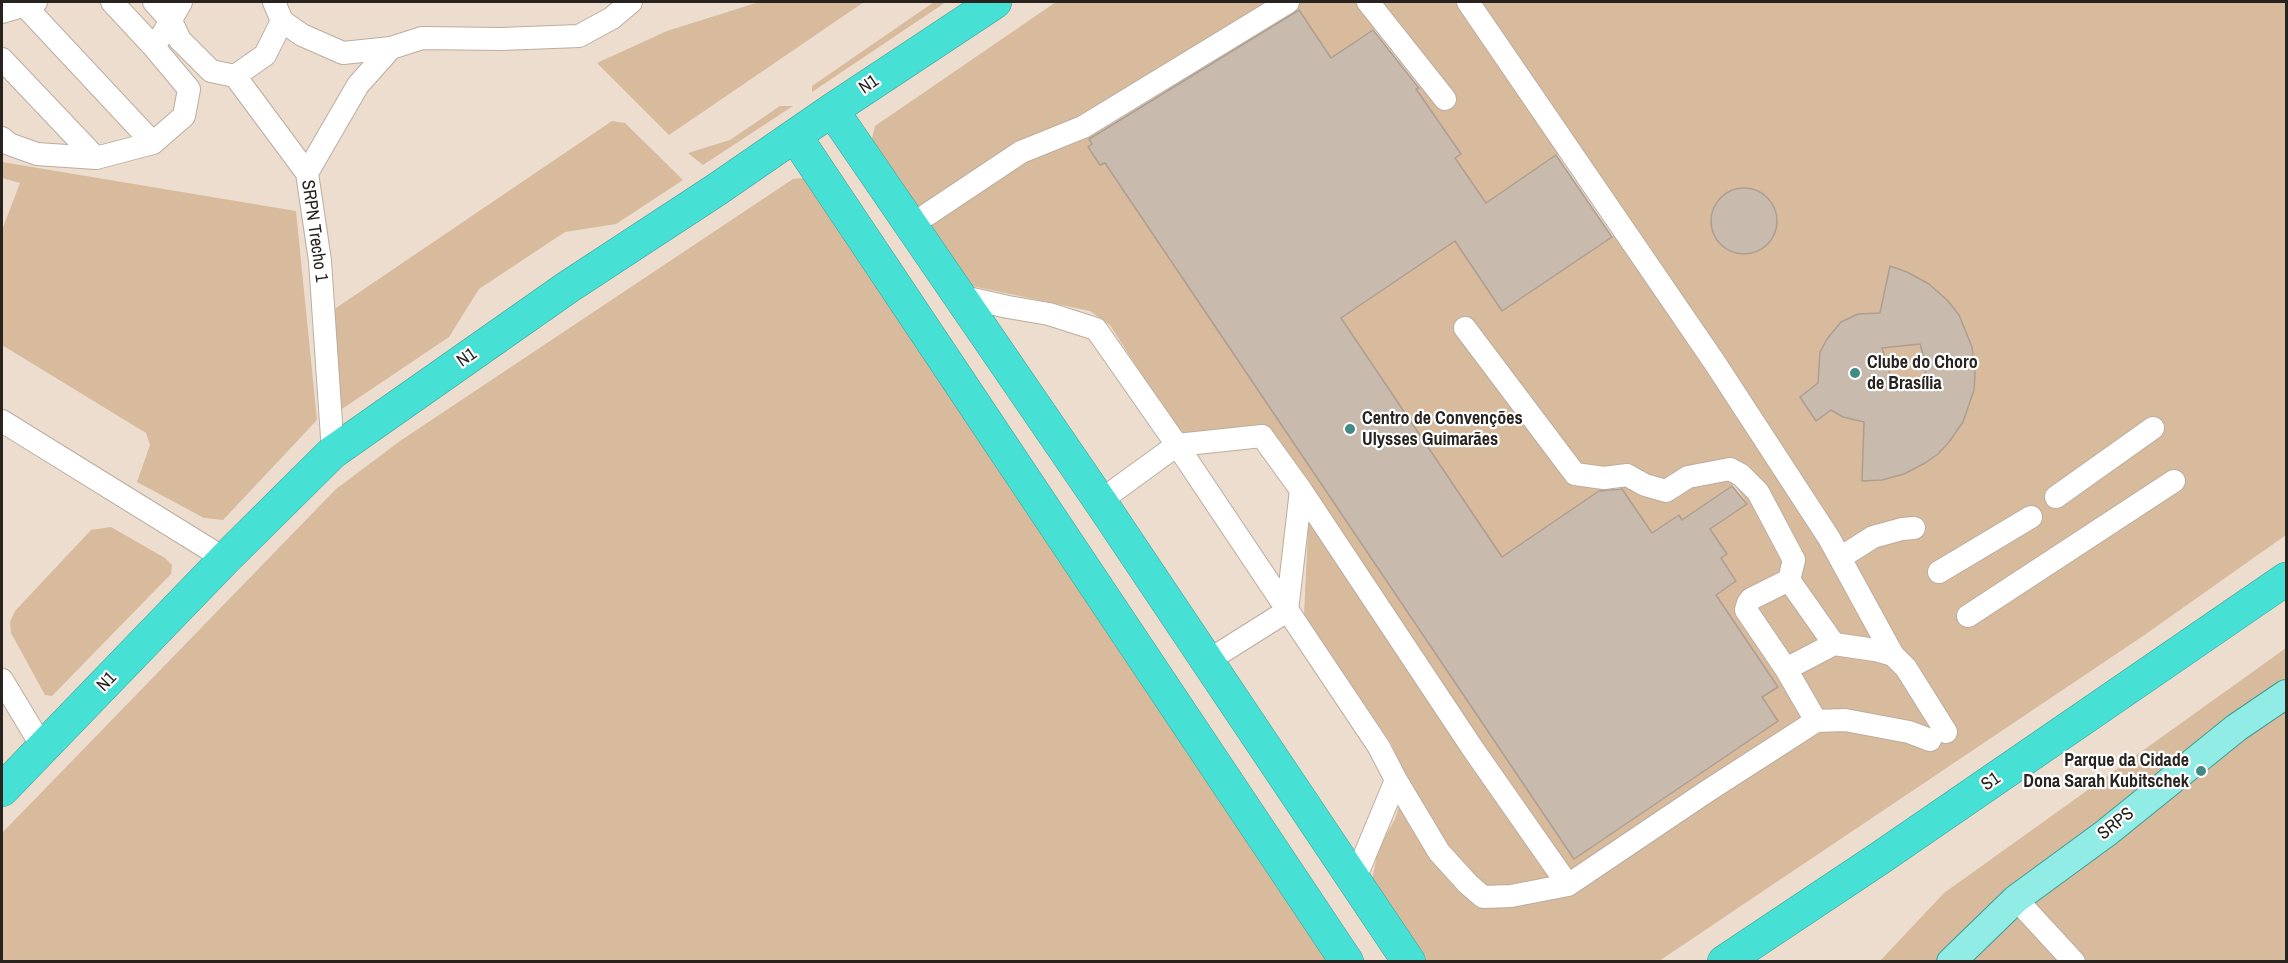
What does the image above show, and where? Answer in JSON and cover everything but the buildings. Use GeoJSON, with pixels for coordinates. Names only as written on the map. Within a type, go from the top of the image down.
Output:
{"type":"FeatureCollection","features":[{"type":"Feature","properties":{"kind":"highway","name":"N1"},"geometry":{"type":"LineString","coordinates":[[2,790],[225,559],[333,452],[568,287],[995,2]]}},
{"type":"Feature","properties":{"kind":"highway"},"geometry":{"type":"LineString","coordinates":[[832,110],[1104,507],[1409,962]]}},
{"type":"Feature","properties":{"kind":"highway"},"geometry":{"type":"LineString","coordinates":[[795,136],[1347,962]]}},
{"type":"Feature","properties":{"kind":"highway"},"geometry":{"type":"LineString","coordinates":[[872,252],[910,226]]}},
{"type":"Feature","properties":{"kind":"highway","name":"S1"},"geometry":{"type":"LineString","coordinates":[[1724,962],[1880,858],[2286,579]]}},
{"type":"Feature","properties":{"kind":"main road","name":"SRPS"},"geometry":{"type":"LineString","coordinates":[[1951,962],[2016,899],[2106,833],[2236,728],[2286,694]]}},
{"type":"Feature","properties":{"kind":"lane"},"geometry":{"type":"LineString","coordinates":[[2,138],[9,144],[37,154],[96,158],[153,143],[184,116],[189,89],[112,2]]}},
{"type":"Feature","properties":{"kind":"lane"},"geometry":{"type":"LineString","coordinates":[[154,2],[176,11]]}},
{"type":"Feature","properties":{"kind":"lane"},"geometry":{"type":"LineString","coordinates":[[176,11],[180,40],[211,71],[235,76],[265,55],[278,11],[302,35],[343,53],[391,48],[422,38],[501,39],[579,36],[612,18],[631,2]]}},
{"type":"Feature","properties":{"kind":"lane"},"geometry":{"type":"LineString","coordinates":[[910,226],[1021,152],[1083,127],[1288,2]]}},
{"type":"Feature","properties":{"kind":"lane"},"geometry":{"type":"LineString","coordinates":[[1368,2],[1445,99]]}},
{"type":"Feature","properties":{"kind":"lane"},"geometry":{"type":"LineString","coordinates":[[959,296],[1049,314],[1096,329],[1379,747],[1439,852],[1483,897],[1511,896],[1569,885],[1816,721],[1845,720],[1938,736],[1906,668],[1893,655],[1840,558],[1715,363],[1468,2]]}},
{"type":"Feature","properties":{"kind":"lane"},"geometry":{"type":"LineString","coordinates":[[2,12],[30,3],[153,143]]}},
{"type":"Feature","properties":{"kind":"lane"},"geometry":{"type":"LineString","coordinates":[[153,46],[176,11]]}},
{"type":"Feature","properties":{"kind":"lane"},"geometry":{"type":"LineString","coordinates":[[308,173],[358,85],[391,48]]}},
{"type":"Feature","properties":{"kind":"lane"},"geometry":{"type":"LineString","coordinates":[[2,59],[96,158]]}},
{"type":"Feature","properties":{"kind":"lane","name":"SRPN Trecho 1"},"geometry":{"type":"LineString","coordinates":[[235,76],[308,173],[320,261],[333,452]]}},
{"type":"Feature","properties":{"kind":"lane"},"geometry":{"type":"LineString","coordinates":[[1465,328],[1575,474],[1604,478],[1627,475],[1645,485],[1666,491],[1688,477],[1730,469],[1741,475],[1758,492],[1794,560],[1789,580],[1834,644]]}},
{"type":"Feature","properties":{"kind":"lane"},"geometry":{"type":"LineString","coordinates":[[2,422],[225,559]]}},
{"type":"Feature","properties":{"kind":"lane"},"geometry":{"type":"LineString","coordinates":[[2056,497],[2153,428]]}},
{"type":"Feature","properties":{"kind":"lane"},"geometry":{"type":"LineString","coordinates":[[1104,507],[1111,493],[1177,446],[1262,436],[1301,490],[1473,749],[1569,885]]}},
{"type":"Feature","properties":{"kind":"lane"},"geometry":{"type":"LineString","coordinates":[[1968,616],[2174,481]]}},
{"type":"Feature","properties":{"kind":"lane"},"geometry":{"type":"LineString","coordinates":[[1287,611],[1301,490]]}},
{"type":"Feature","properties":{"kind":"lane"},"geometry":{"type":"LineString","coordinates":[[1939,572],[2031,517]]}},
{"type":"Feature","properties":{"kind":"lane"},"geometry":{"type":"LineString","coordinates":[[1840,558],[1873,537],[1914,528]]}},
{"type":"Feature","properties":{"kind":"lane"},"geometry":{"type":"LineString","coordinates":[[1789,580],[1751,599],[1746,610],[1786,669],[1816,721]]}},
{"type":"Feature","properties":{"kind":"lane"},"geometry":{"type":"LineString","coordinates":[[1206,662],[1287,611]]}},
{"type":"Feature","properties":{"kind":"lane"},"geometry":{"type":"LineString","coordinates":[[1786,669],[1834,644],[1893,655]]}},
{"type":"Feature","properties":{"kind":"lane"},"geometry":{"type":"LineString","coordinates":[[2,680],[43,748]]}},
{"type":"Feature","properties":{"kind":"lane"},"geometry":{"type":"LineString","coordinates":[[1354,881],[1396,780]]}},
{"type":"Feature","properties":{"kind":"lane"},"geometry":{"type":"LineString","coordinates":[[2016,899],[2074,962]]}},
{"type":"Feature","properties":{"kind":"shaded area"},"geometry":{"type":"Polygon","coordinates":[[[759,2],[864,2],[669,135],[597,63],[667,31],[759,2]]]}},
{"type":"Feature","properties":{"kind":"shaded area"},"geometry":{"type":"Polygon","coordinates":[[[934,2],[946,2],[812,92],[812,86],[934,2]]]}},
{"type":"Feature","properties":{"kind":"shaded area"},"geometry":{"type":"Polygon","coordinates":[[[1056,2],[1293,2],[2286,2],[2286,535],[2143,636],[1659,961],[1423,961],[1371,885],[1378,849],[1395,819],[1407,782],[1391,743],[1304,615],[1310,487],[1270,432],[1192,435],[1177,430],[1110,325],[1090,311],[972,286],[871,142],[875,126],[1056,2]],[[1293,2],[1089,138],[1092,144],[1088,148],[1100,165],[1105,163],[1574,859],[1778,721],[1762,697],[1778,686],[1716,595],[1736,581],[1721,558],[1715,537],[1710,529],[1747,503],[1734,484],[1682,520],[1678,515],[1652,533],[1616,480],[1502,557],[1341,318],[1455,241],[1502,311],[1618,233],[1563,151],[1486,203],[1455,158],[1460,154],[1392,106],[1421,86],[1380,25],[1351,45],[1343,75],[1293,2]]]}},
{"type":"Feature","properties":{"kind":"shaded area"},"geometry":{"type":"Polygon","coordinates":[[[780,106],[793,106],[703,165],[688,153],[730,140],[780,106]]]}},
{"type":"Feature","properties":{"kind":"shaded area"},"geometry":{"type":"Polygon","coordinates":[[[612,121],[625,123],[683,180],[616,224],[565,232],[479,289],[449,337],[339,411],[330,315],[336,308],[612,121]]]}},
{"type":"Feature","properties":{"kind":"shaded area"},"geometry":{"type":"Polygon","coordinates":[[[2,162],[296,211],[317,420],[223,520],[204,518],[137,482],[150,445],[146,433],[2,345],[2,230],[20,183],[2,178],[2,162]]]}},
{"type":"Feature","properties":{"kind":"shaded area"},"geometry":{"type":"Polygon","coordinates":[[[803,178],[817,192],[1338,961],[2,961],[2,833],[336,489],[400,441],[793,179],[803,178]]]}},
{"type":"Feature","properties":{"kind":"shaded area"},"geometry":{"type":"Polygon","coordinates":[[[111,527],[165,558],[172,565],[171,574],[52,696],[45,695],[11,633],[10,622],[15,611],[91,530],[111,527]]]}},
{"type":"Feature","properties":{"kind":"shaded area","name":"Parque da Cidade Dona Sarah Kubitschek"},"geometry":{"type":"Polygon","coordinates":[[[2286,648],[2286,961],[1879,962],[1944,893],[2286,648]]]}},
{"type":"Feature","properties":{"kind":"place","name":"Clube do Choro de Brasília"},"geometry":{"type":"Point","coordinates":[1855,373]}},
{"type":"Feature","properties":{"kind":"place","name":"Centro de Convenções Ulysses Guimarães"},"geometry":{"type":"Point","coordinates":[1350,429]}},
{"type":"Feature","properties":{"kind":"place","name":"Parque da Cidade Dona Sarah Kubitschek"},"geometry":{"type":"Point","coordinates":[2201,771]}}]}
